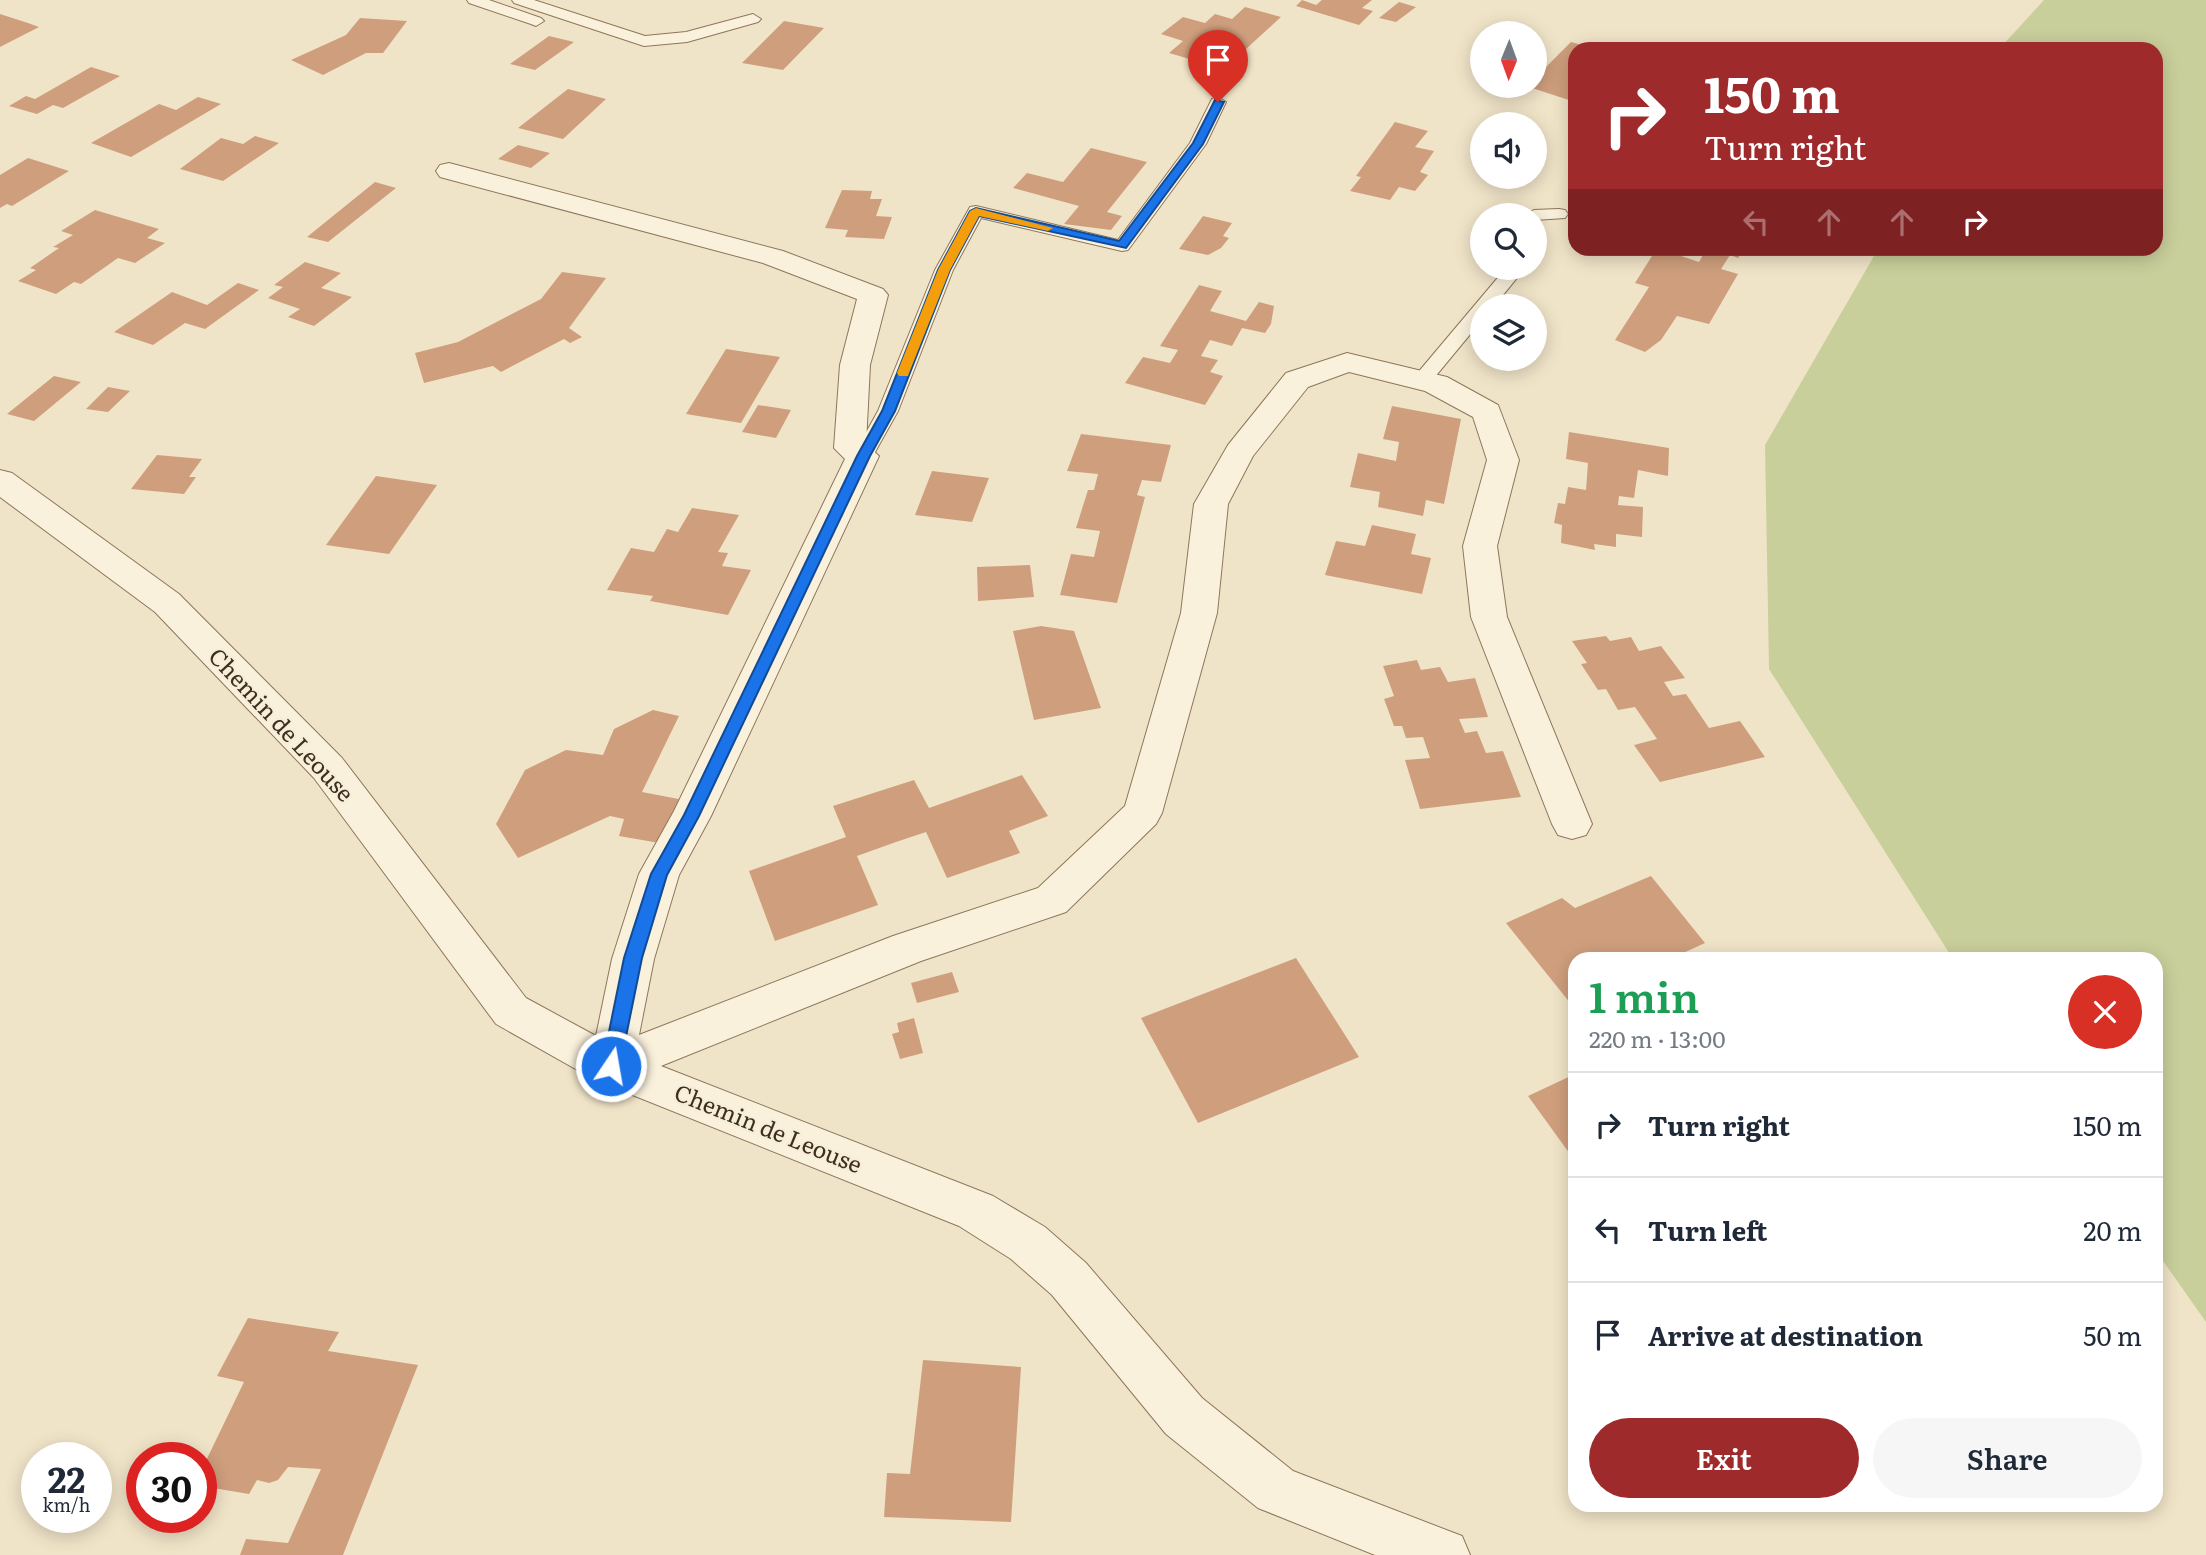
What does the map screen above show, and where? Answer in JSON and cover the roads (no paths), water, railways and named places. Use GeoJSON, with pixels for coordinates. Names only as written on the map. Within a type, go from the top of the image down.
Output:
{"type":"FeatureCollection","features":[{"type":"Feature","properties":{"kind":"street"},"geometry":{"type":"LineString","coordinates":[[449,171],[773,257],[873,295],[855,365],[850,447],[863,456],[691,816],[659,874],[633,958],[611,1066]]}},
{"type":"Feature","properties":{"kind":"street"},"geometry":{"type":"LineString","coordinates":[[611,1066],[908,948],[1052,900],[1142,813],[1199,613],[1211,504],[1239,452],[1297,380],[1347,362],[1436,384],[1487,412],[1503,460],[1480,546],[1489,617],[1572,824]]}},
{"type":"Feature","properties":{"kind":"street","name":"Chemin de Leouse"},"geometry":{"type":"LineString","coordinates":[[0,481],[167,603],[328,768],[511,1011],[611,1066],[976,1211],[1028,1243],[1069,1279],[1184,1416],[1276,1490],[1443,1555]]}},
{"type":"Feature","properties":{"kind":"lane"},"geometry":{"type":"LineString","coordinates":[[474,0],[621,49]]}},
{"type":"Feature","properties":{"kind":"lane"},"geometry":{"type":"LineString","coordinates":[[519,0],[644,41],[687,37],[753,19]]}},
{"type":"Feature","properties":{"kind":"lane"},"geometry":{"type":"LineString","coordinates":[[863,456],[888,411],[944,270],[976,211],[1122,246],[1198,144],[1218,102]]}},
{"type":"Feature","properties":{"kind":"lane"},"geometry":{"type":"LineString","coordinates":[[1547,214],[1559,214]]}},
{"type":"Feature","properties":{"kind":"lane"},"geometry":{"type":"LineString","coordinates":[[1494,294],[1506,280]]}},
{"type":"Feature","properties":{"kind":"lane"},"geometry":{"type":"LineString","coordinates":[[1422,380],[1470,323]]}}]}
